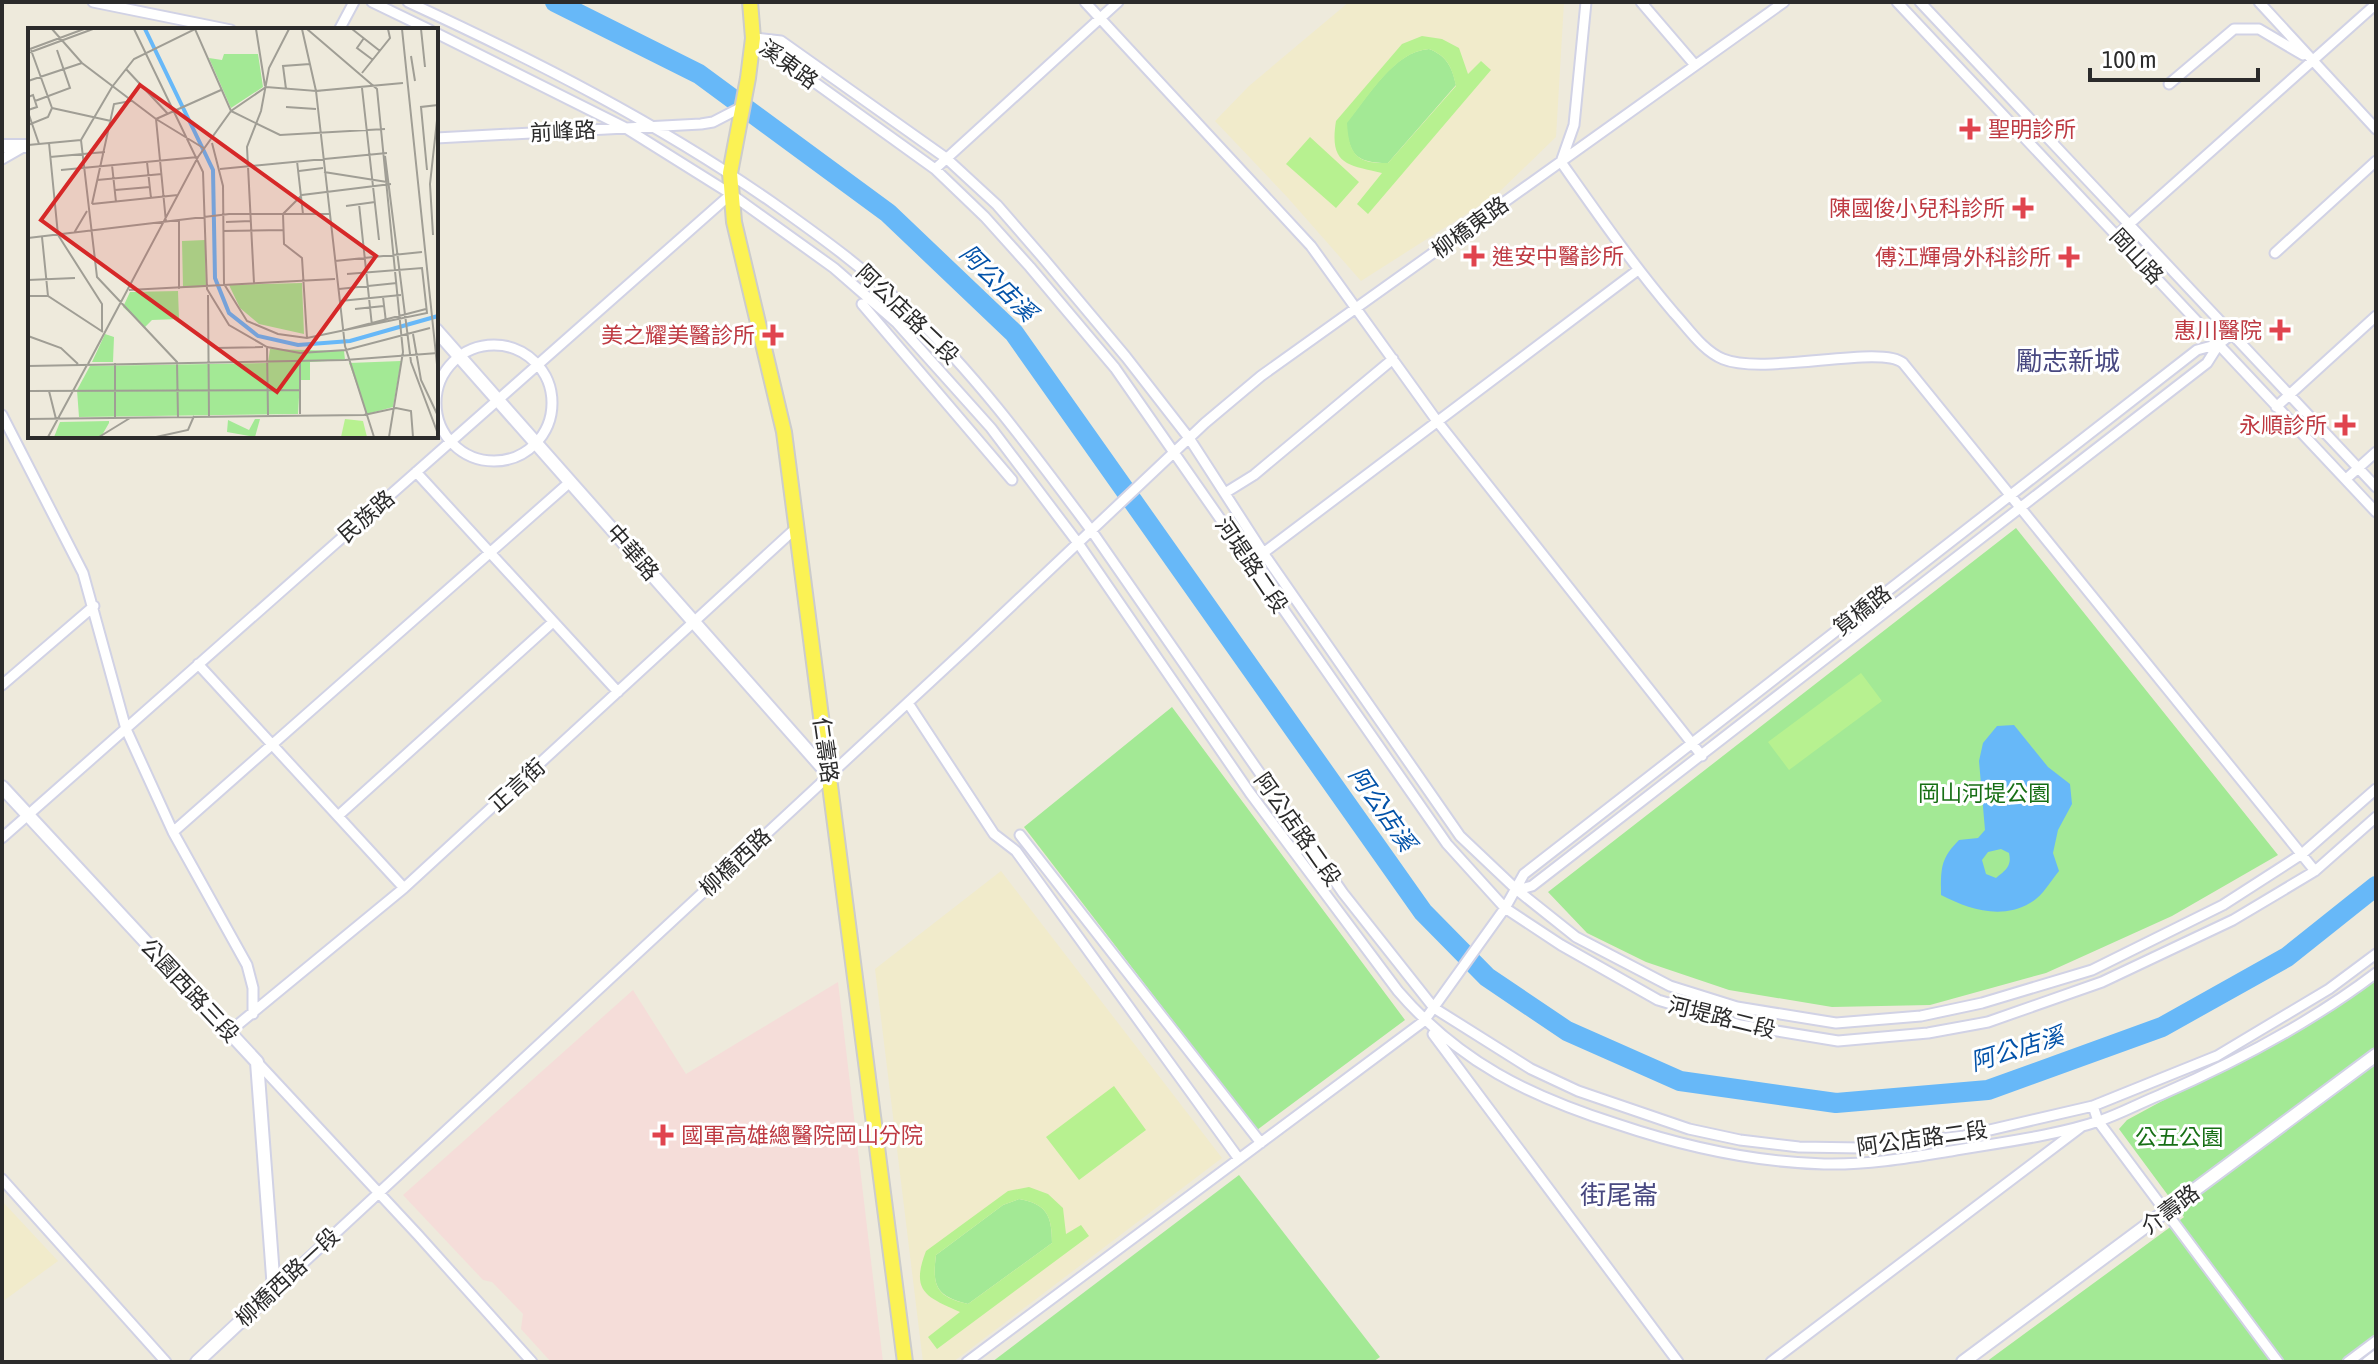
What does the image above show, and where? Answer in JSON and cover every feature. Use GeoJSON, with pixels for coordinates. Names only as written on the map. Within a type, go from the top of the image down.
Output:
{"type":"FeatureCollection","features":[{"type":"Feature","properties":{"kind":"main road","name":"仁壽路"},"geometry":{"type":"LineString","coordinates":[[750,2],[753,38],[730,173],[734,222],[784,432],[905,1362]]}},
{"type":"Feature","properties":{"kind":"main road"},"geometry":{"type":"LineString","coordinates":[[2,146],[27,146]]}},
{"type":"Feature","properties":{"kind":"main road","name":"中華路"},"geometry":{"type":"LineString","coordinates":[[438,332],[829,775]]}},
{"type":"Feature","properties":{"kind":"main road","name":"公園西路三段"},"geometry":{"type":"LineString","coordinates":[[2,787],[257,1062]]}},
{"type":"Feature","properties":{"kind":"main road","name":"介壽路"},"geometry":{"type":"LineString","coordinates":[[1963,1362],[2376,1055]]}},
{"type":"Feature","properties":{"kind":"main road"},"geometry":{"type":"LineString","coordinates":[[257,1062],[274,1290]]}},
{"type":"Feature","properties":{"kind":"main road","name":"柳橋西路一段"},"geometry":{"type":"LineString","coordinates":[[197,1362],[274,1290]]}},
{"type":"Feature","properties":{"kind":"street"},"geometry":{"type":"LineString","coordinates":[[93,2],[121,4],[223,28]]}},
{"type":"Feature","properties":{"kind":"street"},"geometry":{"type":"LineString","coordinates":[[340,28],[354,2]]}},
{"type":"Feature","properties":{"kind":"street"},"geometry":{"type":"LineString","coordinates":[[372,2],[426,28]]}},
{"type":"Feature","properties":{"kind":"street","name":"阿公店路二段"},"geometry":{"type":"LineString","coordinates":[[408,2],[495,42],[656,126],[843,252],[909,311],[1004,414],[1091,530],[1343,893],[1434,1008],[1531,1069],[1578,1091],[1689,1129],[1770,1143],[1862,1148],[1964,1136],[2093,1106],[2217,1056],[2329,989],[2376,954]]}},
{"type":"Feature","properties":{"kind":"street"},"geometry":{"type":"LineString","coordinates":[[1085,2],[1311,246],[1437,421],[1702,756]]}},
{"type":"Feature","properties":{"kind":"street"},"geometry":{"type":"LineString","coordinates":[[935,169],[1118,2]]}},
{"type":"Feature","properties":{"kind":"street"},"geometry":{"type":"LineString","coordinates":[[1586,2],[1574,125],[1561,162],[1638,270],[1683,323],[1717,356],[1738,363],[1774,364],[1877,356],[1898,358],[2315,871]]}},
{"type":"Feature","properties":{"kind":"street"},"geometry":{"type":"LineString","coordinates":[[1641,2],[1695,65]]}},
{"type":"Feature","properties":{"kind":"street","name":"柳橋東路"},"geometry":{"type":"LineString","coordinates":[[1101,521],[1189,438],[1261,376],[1784,2]]}},
{"type":"Feature","properties":{"kind":"street","name":"岡山路"},"geometry":{"type":"LineString","coordinates":[[1897,2],[2376,512]]}},
{"type":"Feature","properties":{"kind":"street","name":"岡山路"},"geometry":{"type":"LineString","coordinates":[[1920,2],[2376,487]]}},
{"type":"Feature","properties":{"kind":"street"},"geometry":{"type":"LineString","coordinates":[[2259,2],[2376,129]]}},
{"type":"Feature","properties":{"kind":"street"},"geometry":{"type":"LineString","coordinates":[[2117,235],[2376,4]]}},
{"type":"Feature","properties":{"kind":"street"},"geometry":{"type":"LineString","coordinates":[[2169,84],[2234,29],[2259,29],[2313,60]]}},
{"type":"Feature","properties":{"kind":"street","name":"阿公店路二段"},"geometry":{"type":"LineString","coordinates":[[438,34],[624,127],[731,194],[834,268],[896,322],[991,428],[1078,543],[1250,793],[1342,919],[1424,1021],[1474,1062],[1523,1089],[1568,1108],[1675,1143],[1740,1157],[1872,1164],[2000,1143],[2098,1121],[2221,1069],[2340,1000],[2376,973]]}},
{"type":"Feature","properties":{"kind":"street","name":"溪東路"},"geometry":{"type":"LineString","coordinates":[[753,38],[781,41],[946,158],[997,205],[1043,258],[1189,438]]}},
{"type":"Feature","properties":{"kind":"street","name":"溪東路"},"geometry":{"type":"LineString","coordinates":[[753,38],[935,169],[985,217],[1115,368],[1175,451]]}},
{"type":"Feature","properties":{"kind":"street"},"geometry":{"type":"LineString","coordinates":[[488,59],[495,42]]}},
{"type":"Feature","properties":{"kind":"street","name":"前峰路"},"geometry":{"type":"LineString","coordinates":[[438,138],[713,122],[742,107]]}},
{"type":"Feature","properties":{"kind":"street"},"geometry":{"type":"LineString","coordinates":[[2,159],[27,146]]}},
{"type":"Feature","properties":{"kind":"street"},"geometry":{"type":"LineString","coordinates":[[2275,253],[2376,161]]}},
{"type":"Feature","properties":{"kind":"street","name":"民族路"},"geometry":{"type":"LineString","coordinates":[[2,838],[731,194]]}},
{"type":"Feature","properties":{"kind":"street"},"geometry":{"type":"LineString","coordinates":[[1250,563],[1638,270]]}},
{"type":"Feature","properties":{"kind":"street"},"geometry":{"type":"LineString","coordinates":[[862,304],[1012,480]]}},
{"type":"Feature","properties":{"kind":"street"},"geometry":{"type":"LineString","coordinates":[[2276,407],[2376,316]]}},
{"type":"Feature","properties":{"kind":"street","name":"筧橋路"},"geometry":{"type":"LineString","coordinates":[[1517,890],[1532,886],[1702,756],[2207,363],[2219,344],[2232,334]]}},
{"type":"Feature","properties":{"kind":"street","name":"筧橋路"},"geometry":{"type":"LineString","coordinates":[[967,1362],[1424,1021],[1505,908],[1524,874],[2197,350],[2219,344]]}},
{"type":"Feature","properties":{"kind":"street"},"geometry":{"type":"LineString","coordinates":[[438,390],[445,373],[460,356],[489,345],[507,346],[524,353],[538,364],[548,379],[552,397],[551,415],[536,443],[517,456],[500,460],[473,456],[451,441],[441,426],[438,412]]}},
{"type":"Feature","properties":{"kind":"street"},"geometry":{"type":"LineString","coordinates":[[1225,493],[1254,475],[1393,359]]}},
{"type":"Feature","properties":{"kind":"street"},"geometry":{"type":"LineString","coordinates":[[2131,401],[2141,414]]}},
{"type":"Feature","properties":{"kind":"street"},"geometry":{"type":"LineString","coordinates":[[2,415],[83,573],[126,729],[173,832],[247,965],[253,988],[253,1014]]}},
{"type":"Feature","properties":{"kind":"street","name":"河堤路二段"},"geometry":{"type":"LineString","coordinates":[[1189,438],[1264,554],[1460,836],[1517,890],[1576,937],[1670,986],[1737,1007],[1836,1023],[1921,1016],[1982,1003],[2092,970],[2223,905],[2302,854],[2376,789]]}},
{"type":"Feature","properties":{"kind":"street","name":"河堤路二段"},"geometry":{"type":"LineString","coordinates":[[1175,451],[1447,844],[1505,908],[1561,945],[1658,1000],[1740,1025],[1838,1041],[1928,1033],[1988,1022],[2102,982],[2233,920],[2315,871],[2376,817]]}},
{"type":"Feature","properties":{"kind":"street"},"geometry":{"type":"LineString","coordinates":[[2346,479],[2376,452]]}},
{"type":"Feature","properties":{"kind":"street"},"geometry":{"type":"LineString","coordinates":[[416,472],[618,692]]}},
{"type":"Feature","properties":{"kind":"street"},"geometry":{"type":"LineString","coordinates":[[173,832],[570,482]]}},
{"type":"Feature","properties":{"kind":"street","name":"柳橋西路"},"geometry":{"type":"LineString","coordinates":[[378,1193],[1101,521]]}},
{"type":"Feature","properties":{"kind":"street","name":"正言街"},"geometry":{"type":"LineString","coordinates":[[229,1032],[404,888],[796,528]]}},
{"type":"Feature","properties":{"kind":"street"},"geometry":{"type":"LineString","coordinates":[[1894,586],[1904,598]]}},
{"type":"Feature","properties":{"kind":"street"},"geometry":{"type":"LineString","coordinates":[[2,685],[94,606]]}},
{"type":"Feature","properties":{"kind":"street"},"geometry":{"type":"LineString","coordinates":[[338,816],[553,622]]}},
{"type":"Feature","properties":{"kind":"street"},"geometry":{"type":"LineString","coordinates":[[198,664],[404,888]]}},
{"type":"Feature","properties":{"kind":"street"},"geometry":{"type":"LineString","coordinates":[[1184,698],[1200,688]]}},
{"type":"Feature","properties":{"kind":"street"},"geometry":{"type":"LineString","coordinates":[[908,703],[994,834],[1016,851],[1239,1159]]}},
{"type":"Feature","properties":{"kind":"street"},"geometry":{"type":"LineString","coordinates":[[1250,793],[1265,783]]}},
{"type":"Feature","properties":{"kind":"street"},"geometry":{"type":"LineString","coordinates":[[1020,835],[1261,1143]]}},
{"type":"Feature","properties":{"kind":"street"},"geometry":{"type":"LineString","coordinates":[[1129,1007],[1146,996]]}},
{"type":"Feature","properties":{"kind":"street"},"geometry":{"type":"LineString","coordinates":[[1424,1021],[1678,1362]]}},
{"type":"Feature","properties":{"kind":"street","name":"公園西路三段"},"geometry":{"type":"LineString","coordinates":[[257,1062],[532,1362]]}},
{"type":"Feature","properties":{"kind":"street"},"geometry":{"type":"LineString","coordinates":[[2093,1106],[2098,1121],[2278,1362]]}},
{"type":"Feature","properties":{"kind":"street"},"geometry":{"type":"LineString","coordinates":[[1771,1362],[2084,1125]]}},
{"type":"Feature","properties":{"kind":"street"},"geometry":{"type":"LineString","coordinates":[[1675,1143],[1689,1129]]}},
{"type":"Feature","properties":{"kind":"street"},"geometry":{"type":"LineString","coordinates":[[2,1179],[166,1362]]}},
{"type":"Feature","properties":{"kind":"street","name":"柳橋西路一段"},"geometry":{"type":"LineString","coordinates":[[274,1290],[378,1193]]}},
{"type":"Feature","properties":{"kind":"street"},"geometry":{"type":"LineString","coordinates":[[2348,1362],[2376,1341]]}},
{"type":"Feature","properties":{"kind":"street"},"geometry":{"type":"LineString","coordinates":[[2367,1362],[2376,1355]]}},
{"type":"Feature","properties":{"kind":"shaded area"},"geometry":{"type":"Polygon","coordinates":[[[1349,2],[1564,2],[1556,137],[1496,195],[1361,281],[1215,121],[1249,86],[1349,2]]]}},
{"type":"Feature","properties":{"kind":"shaded area"},"geometry":{"type":"Polygon","coordinates":[[[1001,871],[1222,1158],[953,1362],[923,1362],[875,969],[1001,871]]]}},
{"type":"Feature","properties":{"kind":"shaded area","name":"國軍高雄總醫院岡山分院"},"geometry":{"type":"Polygon","coordinates":[[[838,982],[883,1362],[551,1362],[521,1329],[523,1314],[492,1282],[483,1280],[403,1195],[633,990],[686,1074],[838,982]]]}},
{"type":"Feature","properties":{"kind":"shaded area"},"geometry":{"type":"Polygon","coordinates":[[[2,1201],[58,1261],[2,1302],[2,1201]]]}},
{"type":"Feature","properties":{"kind":"green space"},"geometry":{"type":"Polygon","coordinates":[[[1422,36],[1442,39],[1459,48],[1468,74],[1481,61],[1491,70],[1368,214],[1357,204],[1382,173],[1350,165],[1338,155],[1335,147],[1336,121],[1402,44],[1422,36]],[[1429,49],[1417,52],[1394,66],[1347,123],[1352,150],[1361,159],[1388,163],[1456,86],[1448,63],[1429,49]]]}},
{"type":"Feature","properties":{"kind":"green space"},"geometry":{"type":"Polygon","coordinates":[[[1429,49],[1448,63],[1456,85],[1388,163],[1361,159],[1349,142],[1346,123],[1393,66],[1416,52],[1429,49]]]}},
{"type":"Feature","properties":{"kind":"green space"},"geometry":{"type":"Polygon","coordinates":[[[1310,137],[1359,182],[1336,208],[1286,164],[1310,137]]]}},
{"type":"Feature","properties":{"kind":"green space","name":"岡山河堤公園"},"geometry":{"type":"Polygon","coordinates":[[[2016,528],[2278,855],[2172,916],[2046,973],[1930,1005],[1832,1007],[1729,990],[1646,962],[1587,933],[1548,892],[2016,528]]]}},
{"type":"Feature","properties":{"kind":"green space"},"geometry":{"type":"Polygon","coordinates":[[[1861,673],[1882,701],[1789,770],[1768,742],[1861,673]]]}},
{"type":"Feature","properties":{"kind":"green space"},"geometry":{"type":"Polygon","coordinates":[[[1172,707],[1405,1020],[1257,1130],[1024,827],[1172,707]]]}},
{"type":"Feature","properties":{"kind":"green space","name":"公五公園"},"geometry":{"type":"Polygon","coordinates":[[[2376,973],[2376,1362],[1986,1362],[2184,1217],[2119,1129],[2127,1120],[2221,1069],[2376,973]]]}},
{"type":"Feature","properties":{"kind":"green space"},"geometry":{"type":"Polygon","coordinates":[[[1114,1086],[1146,1130],[1079,1180],[1046,1137],[1114,1086]]]}},
{"type":"Feature","properties":{"kind":"green space"},"geometry":{"type":"Polygon","coordinates":[[[1239,1175],[1380,1357],[1373,1362],[992,1362],[1239,1175]]]}},
{"type":"Feature","properties":{"kind":"green space"},"geometry":{"type":"Polygon","coordinates":[[[1029,1187],[1048,1194],[1063,1208],[1066,1234],[1081,1225],[1089,1236],[937,1349],[928,1337],[960,1312],[931,1297],[921,1284],[926,1251],[1008,1191],[1029,1187]],[[1019,1199],[1003,1205],[936,1255],[936,1282],[943,1294],[968,1304],[1052,1243],[1051,1225],[1046,1213],[1019,1199]]]}},
{"type":"Feature","properties":{"kind":"green space"},"geometry":{"type":"Polygon","coordinates":[[[1019,1199],[1036,1204],[1046,1213],[1051,1225],[1052,1243],[968,1304],[943,1293],[936,1282],[936,1255],[1003,1205],[1019,1199]]]}},
{"type":"Feature","properties":{"kind":"water"},"geometry":{"type":"Polygon","coordinates":[[[2014,725],[2048,767],[2070,784],[2072,804],[2058,830],[2053,853],[2059,871],[2034,900],[2019,908],[1996,912],[1951,900],[1941,895],[1941,886],[1943,865],[1948,853],[1959,840],[1978,838],[1985,830],[1979,761],[1983,743],[1997,726],[2014,725]],[[2001,849],[1988,852],[1982,860],[1986,874],[1996,878],[2003,873],[2009,865],[2009,853],[2001,849]]]}},
{"type":"Feature","properties":{"kind":"waterway","name":"阿公店溪"},"geometry":{"type":"LineString","coordinates":[[555,2],[699,74],[888,213],[1014,333],[1423,912],[1487,977],[1567,1031],[1680,1081],[1836,1103],[1988,1090],[2162,1027],[2287,957],[2376,886]]}},
{"type":"Feature","properties":{"kind":"place","name":"聖明診所"},"geometry":{"type":"Point","coordinates":[1970,129]}},
{"type":"Feature","properties":{"kind":"place","name":"陳國俊小兒科診所"},"geometry":{"type":"Point","coordinates":[2023,208]}},
{"type":"Feature","properties":{"kind":"place","name":"進安中醫診所"},"geometry":{"type":"Point","coordinates":[1474,256]}},
{"type":"Feature","properties":{"kind":"place","name":"傅江輝骨外科診所"},"geometry":{"type":"Point","coordinates":[2069,257]}},
{"type":"Feature","properties":{"kind":"place","name":"惠川醫院"},"geometry":{"type":"Point","coordinates":[2280,330]}},
{"type":"Feature","properties":{"kind":"place","name":"美之耀美醫診所"},"geometry":{"type":"Point","coordinates":[773,335]}},
{"type":"Feature","properties":{"kind":"place","name":"永順診所"},"geometry":{"type":"Point","coordinates":[2345,425]}},
{"type":"Feature","properties":{"kind":"place","name":"國軍高雄總醫院岡山分院"},"geometry":{"type":"Point","coordinates":[663,1135]}},
{"type":"Feature","properties":{"kind":"district","name":"勵志新城"},"geometry":{"type":"Point","coordinates":[2068,361]}},
{"type":"Feature","properties":{"kind":"district","name":"街尾崙"},"geometry":{"type":"Point","coordinates":[1619,1195]}}]}
